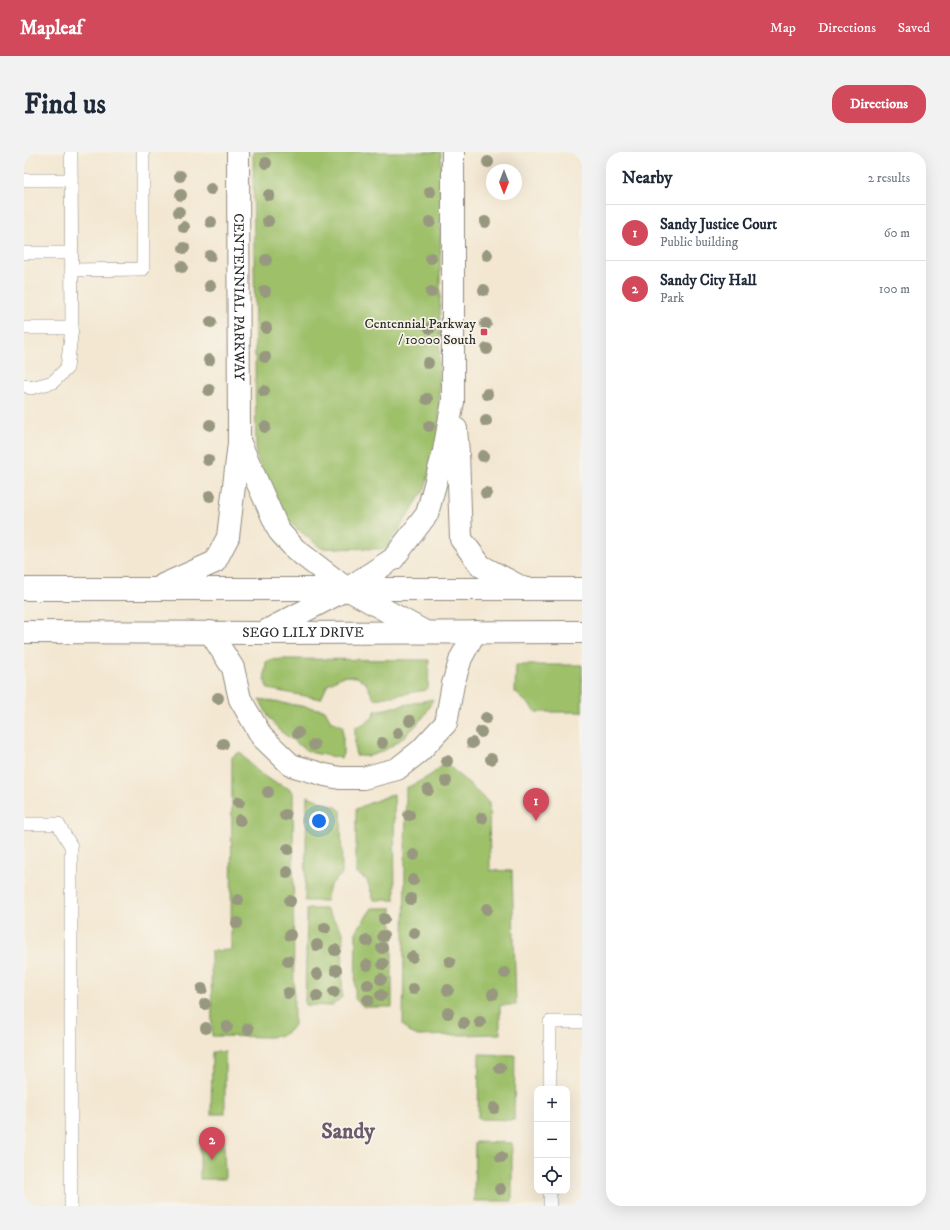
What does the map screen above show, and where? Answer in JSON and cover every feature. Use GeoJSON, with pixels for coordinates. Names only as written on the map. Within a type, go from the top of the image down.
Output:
{"type":"FeatureCollection","features":[{"type":"Feature","properties":{"kind":"main road","name":"CENTENNIAL PARKWAY"},"geometry":{"type":"LineString","coordinates":[[155,588],[215,562],[228,537],[239,441],[238,152]]}},
{"type":"Feature","properties":{"kind":"main road"},"geometry":{"type":"LineString","coordinates":[[453,152],[453,401],[458,453],[462,539],[481,566],[526,589]]}},
{"type":"Feature","properties":{"kind":"main road"},"geometry":{"type":"LineString","coordinates":[[262,633],[347,589],[393,559],[427,514],[444,451],[453,401]]}},
{"type":"Feature","properties":{"kind":"main road"},"geometry":{"type":"LineString","coordinates":[[239,441],[279,531],[295,548],[347,589],[426,632]]}},
{"type":"Feature","properties":{"kind":"main road"},"geometry":{"type":"LineString","coordinates":[[24,589],[582,589]]}},
{"type":"Feature","properties":{"kind":"main road","name":"SEGO LILY DRIVE"},"geometry":{"type":"LineString","coordinates":[[24,632],[582,632]]}},
{"type":"Feature","properties":{"kind":"main road"},"geometry":{"type":"LineString","coordinates":[[210,632],[234,668],[240,699],[262,737],[291,765],[340,778],[363,778],[397,769],[420,751],[446,723],[453,684],[461,658],[475,632]]}},
{"type":"Feature","properties":{"kind":"lane"},"geometry":{"type":"LineString","coordinates":[[24,385],[31,388],[53,382],[67,368],[72,328],[71,152]]}},
{"type":"Feature","properties":{"kind":"lane"},"geometry":{"type":"LineString","coordinates":[[72,270],[143,269],[143,152]]}},
{"type":"Feature","properties":{"kind":"lane"},"geometry":{"type":"LineString","coordinates":[[24,180],[71,180]]}},
{"type":"Feature","properties":{"kind":"lane"},"geometry":{"type":"LineString","coordinates":[[24,253],[71,253]]}},
{"type":"Feature","properties":{"kind":"lane"},"geometry":{"type":"LineString","coordinates":[[24,328],[72,328]]}},
{"type":"Feature","properties":{"kind":"lane"},"geometry":{"type":"LineString","coordinates":[[24,824],[58,824],[71,846],[71,1206]]}},
{"type":"Feature","properties":{"kind":"lane"},"geometry":{"type":"LineString","coordinates":[[550,1086],[550,1022],[582,1022]]}},
{"type":"Feature","properties":{"kind":"lane"},"geometry":{"type":"LineString","coordinates":[[550,1194],[550,1206]]}},
{"type":"Feature","properties":{"kind":"green space"},"geometry":{"type":"Polygon","coordinates":[[[253,152],[441,152],[439,433],[425,489],[386,549],[321,548],[284,518],[256,456],[253,152]]]}},
{"type":"Feature","properties":{"kind":"green space"},"geometry":{"type":"Polygon","coordinates":[[[270,660],[429,660],[428,688],[426,690],[374,699],[366,683],[357,677],[343,676],[328,684],[321,699],[268,689],[265,679],[266,662],[270,660]]]}},
{"type":"Feature","properties":{"kind":"green space"},"geometry":{"type":"Polygon","coordinates":[[[516,665],[582,665],[582,712],[537,712],[515,692],[516,665]]]}},
{"type":"Feature","properties":{"kind":"green space"},"geometry":{"type":"Polygon","coordinates":[[[259,699],[325,710],[331,721],[343,726],[343,754],[341,758],[313,753],[304,749],[280,731],[269,717],[259,699]]]}},
{"type":"Feature","properties":{"kind":"green space"},"geometry":{"type":"Polygon","coordinates":[[[433,699],[419,723],[394,744],[374,755],[356,755],[355,727],[370,720],[375,711],[433,699]]]}},
{"type":"Feature","properties":{"kind":"green space"},"geometry":{"type":"Polygon","coordinates":[[[240,752],[250,764],[262,774],[293,792],[294,1025],[289,1031],[281,1036],[212,1036],[211,951],[231,950],[232,757],[240,752]]]}},
{"type":"Feature","properties":{"kind":"green space"},"geometry":{"type":"Polygon","coordinates":[[[445,762],[489,803],[490,870],[512,871],[516,1005],[500,1005],[500,1034],[418,1036],[409,1032],[403,1025],[406,788],[432,774],[445,762]]]}},
{"type":"Feature","properties":{"kind":"green space"},"geometry":{"type":"Polygon","coordinates":[[[394,794],[395,900],[374,900],[367,880],[356,873],[356,809],[394,794]]]}},
{"type":"Feature","properties":{"kind":"green space"},"geometry":{"type":"Polygon","coordinates":[[[307,796],[336,807],[341,811],[342,874],[330,885],[326,901],[305,901],[307,796]]]}},
{"type":"Feature","properties":{"kind":"green space"},"geometry":{"type":"Polygon","coordinates":[[[372,908],[392,908],[392,1007],[364,1007],[355,999],[356,931],[372,908]]]}},
{"type":"Feature","properties":{"kind":"green space"},"geometry":{"type":"Polygon","coordinates":[[[307,909],[326,909],[343,932],[342,997],[332,1006],[305,1005],[307,909]]]}},
{"type":"Feature","properties":{"kind":"green space"},"geometry":{"type":"Polygon","coordinates":[[[212,1052],[225,1052],[225,1114],[211,1114],[212,1052]]]}},
{"type":"Feature","properties":{"kind":"green space"},"geometry":{"type":"Polygon","coordinates":[[[479,1054],[515,1055],[514,1120],[478,1119],[479,1054]]]}},
{"type":"Feature","properties":{"kind":"green space"},"geometry":{"type":"Polygon","coordinates":[[[200,1141],[224,1141],[225,1179],[200,1179],[200,1141]]]}},
{"type":"Feature","properties":{"kind":"green space"},"geometry":{"type":"Polygon","coordinates":[[[475,1142],[512,1143],[512,1201],[474,1201],[475,1142]]]}},
{"type":"Feature","properties":{"kind":"place","name":"Centennial Parkway / 10000 South"},"geometry":{"type":"Point","coordinates":[484,332]}},
{"type":"Feature","properties":{"kind":"place","name":"Sandy Justice Court"},"geometry":{"type":"Point","coordinates":[536,821]}},
{"type":"Feature","properties":{"kind":"place","name":"Sandy City Hall"},"geometry":{"type":"Point","coordinates":[212,1160]}},
{"type":"Feature","properties":{"kind":"district","name":"Sandy"},"geometry":{"type":"Point","coordinates":[348,1131]}}]}
